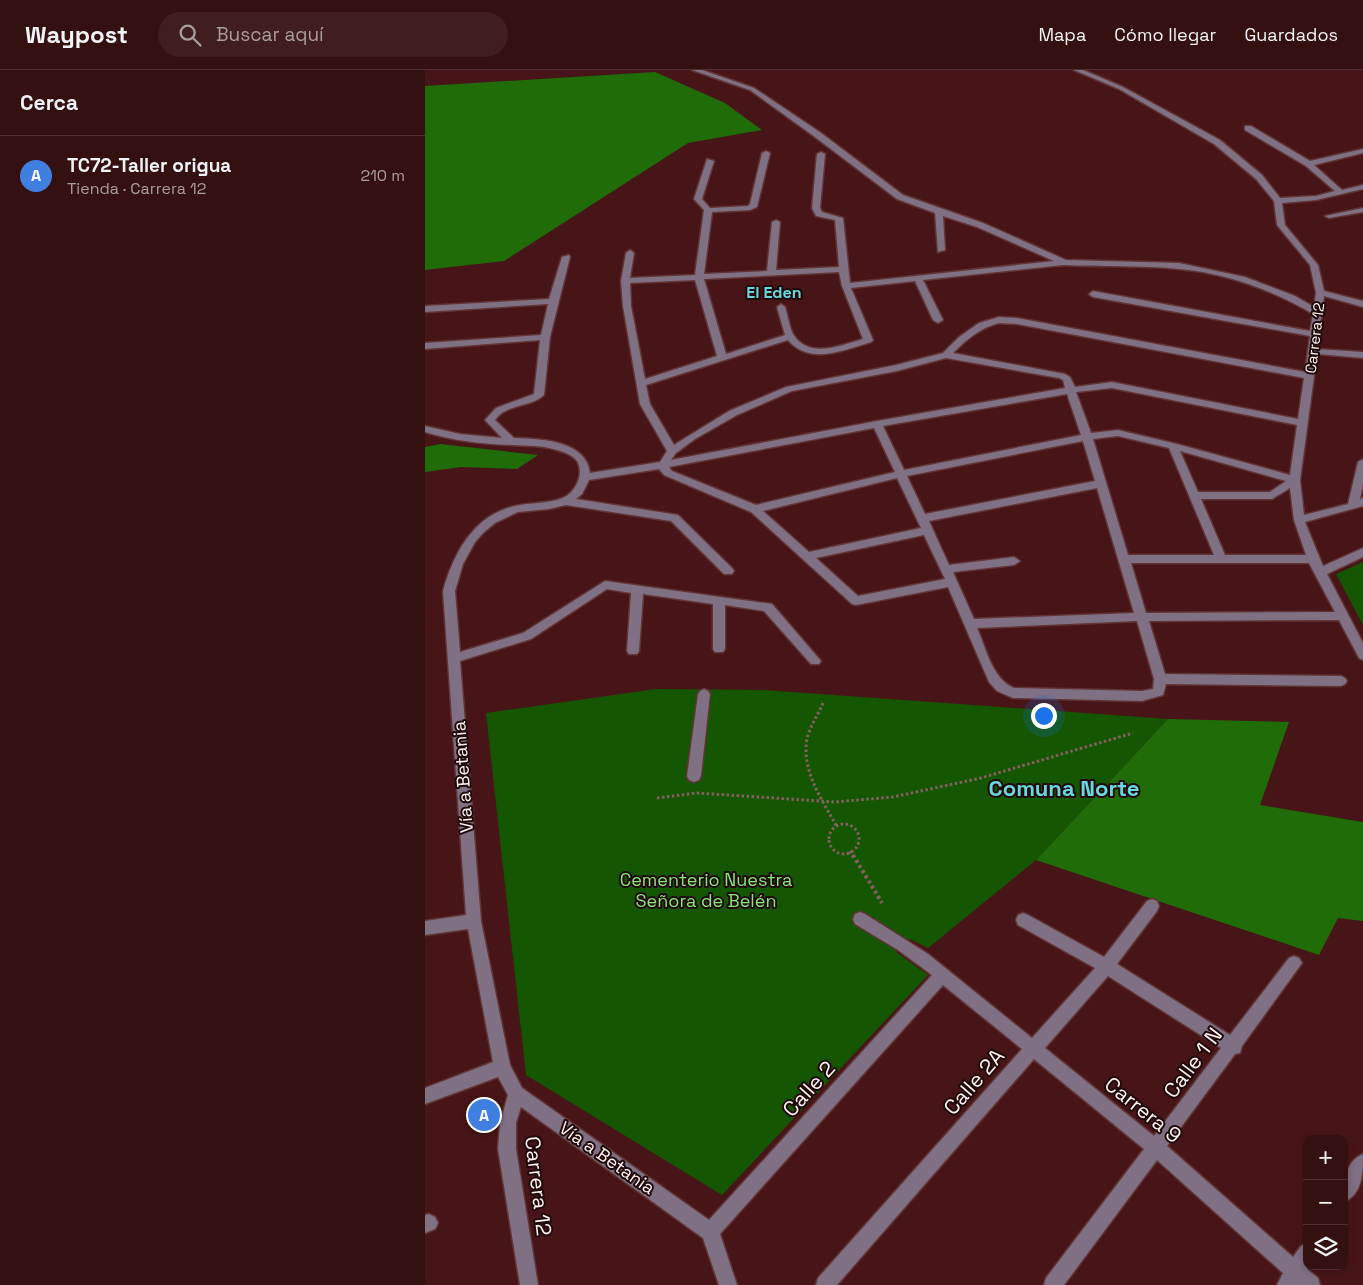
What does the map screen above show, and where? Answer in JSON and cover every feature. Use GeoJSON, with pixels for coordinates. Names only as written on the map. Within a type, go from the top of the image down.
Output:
{"type":"FeatureCollection","features":[{"type":"Feature","properties":{"kind":"street"},"geometry":{"type":"LineString","coordinates":[[695,70],[752,89],[818,135],[900,197],[981,225],[1064,262]]}},
{"type":"Feature","properties":{"kind":"street"},"geometry":{"type":"LineString","coordinates":[[1077,70],[1121,88],[1217,142],[1259,177],[1278,201],[1316,198],[1363,187]]}},
{"type":"Feature","properties":{"kind":"street"},"geometry":{"type":"LineString","coordinates":[[1248,128],[1309,164],[1340,192]]}},
{"type":"Feature","properties":{"kind":"street"},"geometry":{"type":"LineString","coordinates":[[1309,164],[1363,151]]}},
{"type":"Feature","properties":{"kind":"street"},"geometry":{"type":"LineString","coordinates":[[708,210],[750,208],[754,205],[766,153]]}},
{"type":"Feature","properties":{"kind":"street"},"geometry":{"type":"LineString","coordinates":[[781,307],[790,336],[802,350],[813,354],[868,340],[846,286],[839,218],[819,214],[816,208],[821,154]]}},
{"type":"Feature","properties":{"kind":"street"},"geometry":{"type":"LineString","coordinates":[[710,161],[698,199],[708,210],[699,277],[722,357]]}},
{"type":"Feature","properties":{"kind":"street","name":"Carrera 12"},"geometry":{"type":"LineString","coordinates":[[1278,201],[1281,225],[1314,265],[1320,293],[1295,480],[1299,520],[1313,559],[1363,655]]}},
{"type":"Feature","properties":{"kind":"street"},"geometry":{"type":"LineString","coordinates":[[1329,216],[1359,211],[1363,219]]}},
{"type":"Feature","properties":{"kind":"street"},"geometry":{"type":"LineString","coordinates":[[939,212],[941,250]]}},
{"type":"Feature","properties":{"kind":"street"},"geometry":{"type":"LineString","coordinates":[[771,273],[776,222]]}},
{"type":"Feature","properties":{"kind":"street"},"geometry":{"type":"LineString","coordinates":[[630,252],[625,281],[627,306],[645,404],[672,451]]}},
{"type":"Feature","properties":{"kind":"street"},"geometry":{"type":"LineString","coordinates":[[511,442],[490,420],[493,413],[500,408],[530,401],[539,395],[545,338],[553,301],[566,257]]}},
{"type":"Feature","properties":{"kind":"street"},"geometry":{"type":"LineString","coordinates":[[846,286],[1064,262],[1179,266],[1242,279],[1292,298],[1317,313]]}},
{"type":"Feature","properties":{"kind":"street"},"geometry":{"type":"LineString","coordinates":[[625,281],[843,269]]}},
{"type":"Feature","properties":{"kind":"street"},"geometry":{"type":"LineString","coordinates":[[918,278],[938,320]]}},
{"type":"Feature","properties":{"kind":"street"},"geometry":{"type":"LineString","coordinates":[[1320,293],[1338,296],[1363,304]]}},
{"type":"Feature","properties":{"kind":"street"},"geometry":{"type":"LineString","coordinates":[[1093,294],[1314,334]]}},
{"type":"Feature","properties":{"kind":"street"},"geometry":{"type":"LineString","coordinates":[[425,309],[553,301]]}},
{"type":"Feature","properties":{"kind":"street"},"geometry":{"type":"LineString","coordinates":[[946,355],[962,339],[982,325],[999,320],[1017,321],[1310,376]]}},
{"type":"Feature","properties":{"kind":"street"},"geometry":{"type":"LineString","coordinates":[[641,384],[790,336]]}},
{"type":"Feature","properties":{"kind":"street"},"geometry":{"type":"LineString","coordinates":[[425,346],[545,338]]}},
{"type":"Feature","properties":{"kind":"street"},"geometry":{"type":"LineString","coordinates":[[1313,351],[1363,355]]}},
{"type":"Feature","properties":{"kind":"street"},"geometry":{"type":"LineString","coordinates":[[877,424],[952,582],[993,678],[1001,688],[1013,693],[1142,696],[1159,692],[1160,679],[1087,437],[1067,379],[1062,376],[946,355],[897,368],[789,390],[733,413],[691,436],[672,451],[663,465],[663,470],[668,473],[755,509],[856,601],[952,582]]}},
{"type":"Feature","properties":{"kind":"street"},"geometry":{"type":"LineString","coordinates":[[585,477],[663,465],[877,424],[1071,390],[1112,385],[1304,423]]}},
{"type":"Feature","properties":{"kind":"street"},"geometry":{"type":"LineString","coordinates":[[425,429],[461,438],[539,442],[561,447],[577,455],[583,462],[585,477],[579,491],[566,501]]}},
{"type":"Feature","properties":{"kind":"street"},"geometry":{"type":"LineString","coordinates":[[755,509],[900,474],[1087,437],[1118,433],[1173,446],[1295,480]]}},
{"type":"Feature","properties":{"kind":"street"},"geometry":{"type":"LineString","coordinates":[[1173,446],[1221,558]]}},
{"type":"Feature","properties":{"kind":"street"},"geometry":{"type":"LineString","coordinates":[[1299,520],[1358,504],[1363,462]]}},
{"type":"Feature","properties":{"kind":"street"},"geometry":{"type":"LineString","coordinates":[[1195,496],[1272,495],[1295,480]]}},
{"type":"Feature","properties":{"kind":"street"},"geometry":{"type":"LineString","coordinates":[[921,519],[1100,484]]}},
{"type":"Feature","properties":{"kind":"street","name":"Vía a Betania"},"geometry":{"type":"LineString","coordinates":[[710,1232],[516,1094],[502,1067],[474,922],[449,591],[461,555],[488,521],[506,512],[566,501],[674,518],[728,571]]}},
{"type":"Feature","properties":{"kind":"street"},"geometry":{"type":"LineString","coordinates":[[808,556],[927,530]]}},
{"type":"Feature","properties":{"kind":"street"},"geometry":{"type":"LineString","coordinates":[[1321,572],[1363,552]]}},
{"type":"Feature","properties":{"kind":"street"},"geometry":{"type":"LineString","coordinates":[[1124,559],[1313,559]]}},
{"type":"Feature","properties":{"kind":"street"},"geometry":{"type":"LineString","coordinates":[[946,569],[1014,561]]}},
{"type":"Feature","properties":{"kind":"street"},"geometry":{"type":"LineString","coordinates":[[454,658],[527,636],[605,585],[768,607],[815,661]]}},
{"type":"Feature","properties":{"kind":"street"},"geometry":{"type":"LineString","coordinates":[[633,651],[637,589]]}},
{"type":"Feature","properties":{"kind":"street"},"geometry":{"type":"LineString","coordinates":[[719,600],[719,649]]}},
{"type":"Feature","properties":{"kind":"street"},"geometry":{"type":"LineString","coordinates":[[969,624],[1140,617],[1342,616]]}},
{"type":"Feature","properties":{"kind":"street"},"geometry":{"type":"LineString","coordinates":[[1160,679],[1341,681]]}},
{"type":"Feature","properties":{"kind":"street"},"geometry":{"type":"LineString","coordinates":[[694,776],[704,694]]}},
{"type":"Feature","properties":{"kind":"street","name":"Calle 2A"},"geometry":{"type":"LineString","coordinates":[[825,1285],[1106,966],[1152,906]]}},
{"type":"Feature","properties":{"kind":"street","name":"Carrera 9"},"geometry":{"type":"LineString","coordinates":[[861,919],[903,945],[1157,1149],[1291,1277],[1311,1285]]}},
{"type":"Feature","properties":{"kind":"street"},"geometry":{"type":"LineString","coordinates":[[1023,920],[1106,966],[1233,1047]]}},
{"type":"Feature","properties":{"kind":"street"},"geometry":{"type":"LineString","coordinates":[[425,928],[474,922]]}},
{"type":"Feature","properties":{"kind":"street","name":"Calle 1 N"},"geometry":{"type":"LineString","coordinates":[[1053,1285],[1157,1149],[1294,964]]}},
{"type":"Feature","properties":{"kind":"street","name":"Calle 2"},"geometry":{"type":"LineString","coordinates":[[710,1232],[942,976]]}},
{"type":"Feature","properties":{"kind":"street"},"geometry":{"type":"LineString","coordinates":[[425,1096],[502,1067]]}},
{"type":"Feature","properties":{"kind":"street","name":"Carrera 12"},"geometry":{"type":"LineString","coordinates":[[516,1094],[508,1123],[507,1149],[529,1285]]}},
{"type":"Feature","properties":{"kind":"street"},"geometry":{"type":"LineString","coordinates":[[1348,1187],[1363,1163]]}},
{"type":"Feature","properties":{"kind":"street"},"geometry":{"type":"LineString","coordinates":[[710,1232],[728,1285]]}},
{"type":"Feature","properties":{"kind":"street"},"geometry":{"type":"LineString","coordinates":[[1291,1277],[1303,1258]]}},
{"type":"Feature","properties":{"kind":"path"},"geometry":{"type":"LineString","coordinates":[[823,703],[807,740],[807,761],[815,785],[837,827]]}},
{"type":"Feature","properties":{"kind":"path"},"geometry":{"type":"LineString","coordinates":[[657,798],[697,793],[835,802],[893,798],[1025,766],[1133,733]]}},
{"type":"Feature","properties":{"kind":"path"},"geometry":{"type":"LineString","coordinates":[[850,826],[858,832],[860,840],[858,845],[850,852],[839,852],[831,847],[829,834],[837,827],[850,826]]}},
{"type":"Feature","properties":{"kind":"path"},"geometry":{"type":"LineString","coordinates":[[850,852],[882,903]]}},
{"type":"Feature","properties":{"kind":"green space"},"geometry":{"type":"Polygon","coordinates":[[[655,72],[725,103],[762,130],[688,143],[504,261],[425,270],[425,86],[655,72]]]}},
{"type":"Feature","properties":{"kind":"green space"},"geometry":{"type":"Polygon","coordinates":[[[440,444],[538,455],[517,469],[461,467],[425,472],[425,447],[440,444]]]}},
{"type":"Feature","properties":{"kind":"green space"},"geometry":{"type":"Polygon","coordinates":[[[1363,562],[1363,625],[1336,574],[1363,562]]]}},
{"type":"Feature","properties":{"kind":"green space","name":"Cementerio Nuestra Señora de Belén"},"geometry":{"type":"Polygon","coordinates":[[[656,689],[764,690],[1168,719],[1036,860],[928,948],[910,939],[896,952],[928,975],[722,1195],[526,1075],[486,713],[656,689]]]}},
{"type":"Feature","properties":{"kind":"green space"},"geometry":{"type":"Polygon","coordinates":[[[1168,719],[1289,722],[1260,805],[1363,822],[1363,921],[1338,918],[1319,955],[1036,860],[1168,719]]]}},
{"type":"Feature","properties":{"kind":"place","name":"TC72-Taller origua"},"geometry":{"type":"Point","coordinates":[484,1115]}},
{"type":"Feature","properties":{"kind":"district","name":"El Eden"},"geometry":{"type":"Point","coordinates":[774,292]}},
{"type":"Feature","properties":{"kind":"district","name":"Comuna Norte"},"geometry":{"type":"Point","coordinates":[1064,788]}}]}
